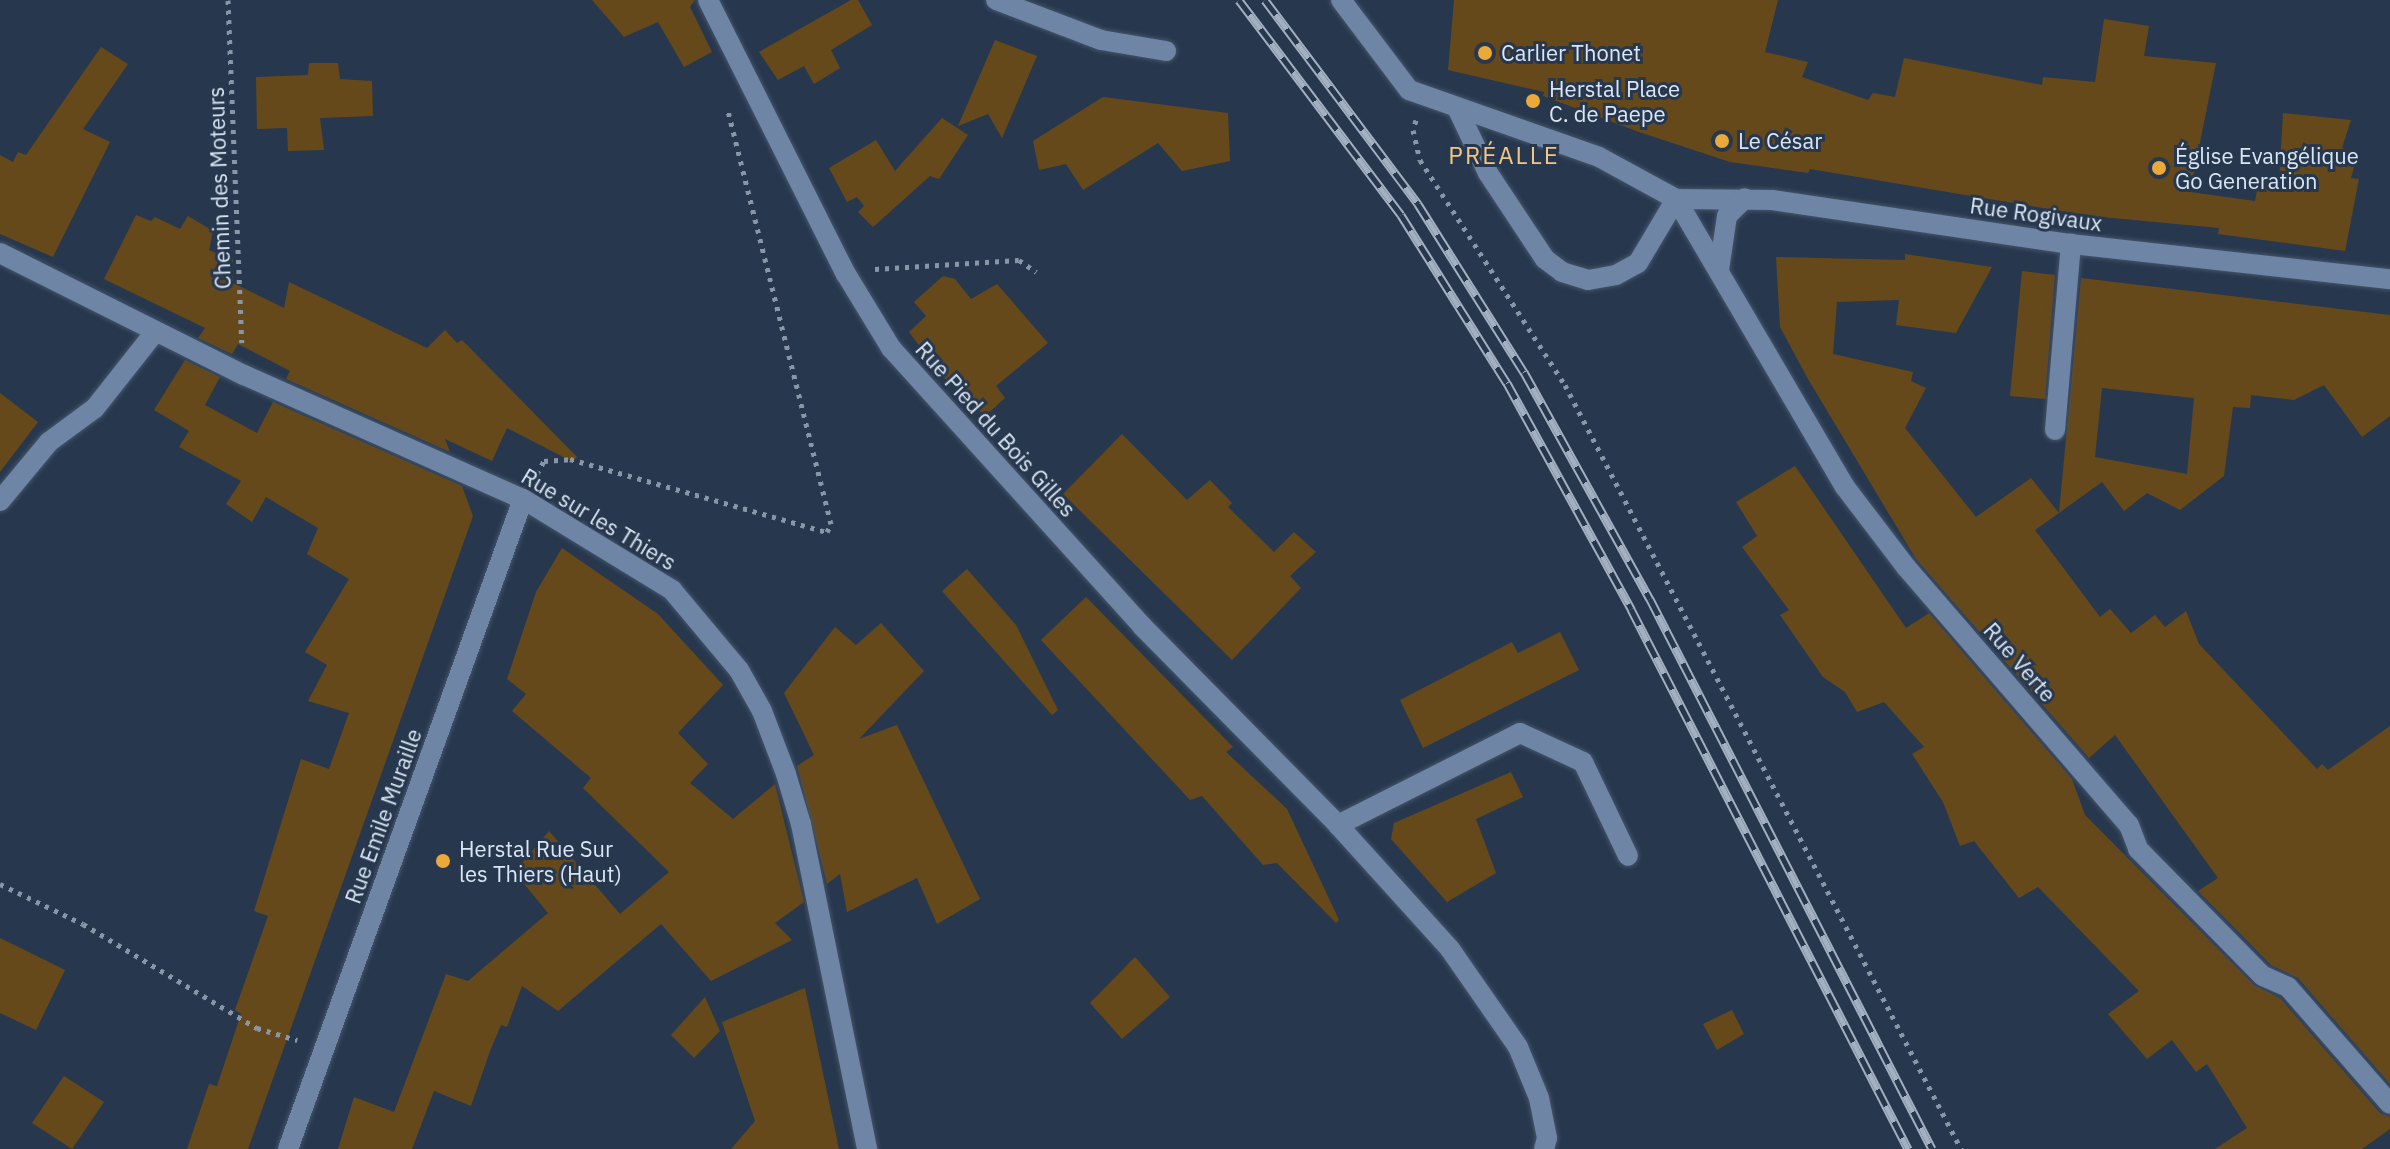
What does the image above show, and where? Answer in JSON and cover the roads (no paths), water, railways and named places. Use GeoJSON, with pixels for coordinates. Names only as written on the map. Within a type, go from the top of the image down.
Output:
{"type":"FeatureCollection","features":[{"type":"Feature","properties":{"kind":"street","name":"Rue Pied du Bois Gilles"},"geometry":{"type":"LineString","coordinates":[[708,0],[846,274],[891,348],[1142,626],[1338,825],[1450,949],[1518,1047],[1539,1098],[1547,1138],[1544,1149]]}},
{"type":"Feature","properties":{"kind":"street"},"geometry":{"type":"LineString","coordinates":[[996,0],[1101,40],[1166,51]]}},
{"type":"Feature","properties":{"kind":"street"},"geometry":{"type":"LineString","coordinates":[[1341,0],[1409,90],[1599,157],[1676,199],[1638,263],[1616,275],[1588,280],[1562,272],[1545,259],[1488,173],[1457,108]]}},
{"type":"Feature","properties":{"kind":"street"},"geometry":{"type":"LineString","coordinates":[[1719,270],[1727,216],[1745,198]]}},
{"type":"Feature","properties":{"kind":"street","name":"Rue Rogivaux"},"geometry":{"type":"LineString","coordinates":[[1676,199],[1745,198],[2071,244],[2390,279]]}},
{"type":"Feature","properties":{"kind":"street","name":"Rue Verte"},"geometry":{"type":"LineString","coordinates":[[1676,199],[1845,487],[1906,567],[2129,825],[2138,849],[2263,976],[2288,987],[2390,1104]]}},
{"type":"Feature","properties":{"kind":"street"},"geometry":{"type":"LineString","coordinates":[[2055,430],[2071,244]]}},
{"type":"Feature","properties":{"kind":"street","name":"Rue sur les Thiers"},"geometry":{"type":"LineString","coordinates":[[0,253],[244,375],[523,499],[672,590],[739,670],[762,711],[801,824],[867,1149]]}},
{"type":"Feature","properties":{"kind":"street"},"geometry":{"type":"LineString","coordinates":[[0,501],[49,442],[95,408],[155,332]]}},
{"type":"Feature","properties":{"kind":"street","name":"Rue Emile Muraille"},"geometry":{"type":"LineString","coordinates":[[288,1149],[523,499]]}},
{"type":"Feature","properties":{"kind":"street"},"geometry":{"type":"LineString","coordinates":[[1338,825],[1520,733],[1583,762],[1628,856]]}},
{"type":"Feature","properties":{"kind":"railway"},"geometry":{"type":"LineString","coordinates":[[1239,0],[1401,215],[1507,383],[1631,609],[1908,1149]]}},
{"type":"Feature","properties":{"kind":"railway"},"geometry":{"type":"LineString","coordinates":[[1265,0],[1418,204],[1524,372],[1650,599],[1932,1149]]}},
{"type":"Feature","properties":{"kind":"place","name":"Carlier Thonet"},"geometry":{"type":"Point","coordinates":[1485,53]}},
{"type":"Feature","properties":{"kind":"place","name":"Herstal Place C. de Paepe"},"geometry":{"type":"Point","coordinates":[1533,101]}},
{"type":"Feature","properties":{"kind":"place","name":"Le César"},"geometry":{"type":"Point","coordinates":[1722,141]}},
{"type":"Feature","properties":{"kind":"place","name":"Église Evangélique Go Generation"},"geometry":{"type":"Point","coordinates":[2159,168]}},
{"type":"Feature","properties":{"kind":"place","name":"Herstal Rue Sur les Thiers (Haut)"},"geometry":{"type":"Point","coordinates":[443,861]}},
{"type":"Feature","properties":{"kind":"district","name":"PRÉALLE"},"geometry":{"type":"Point","coordinates":[1504,156]}}]}
